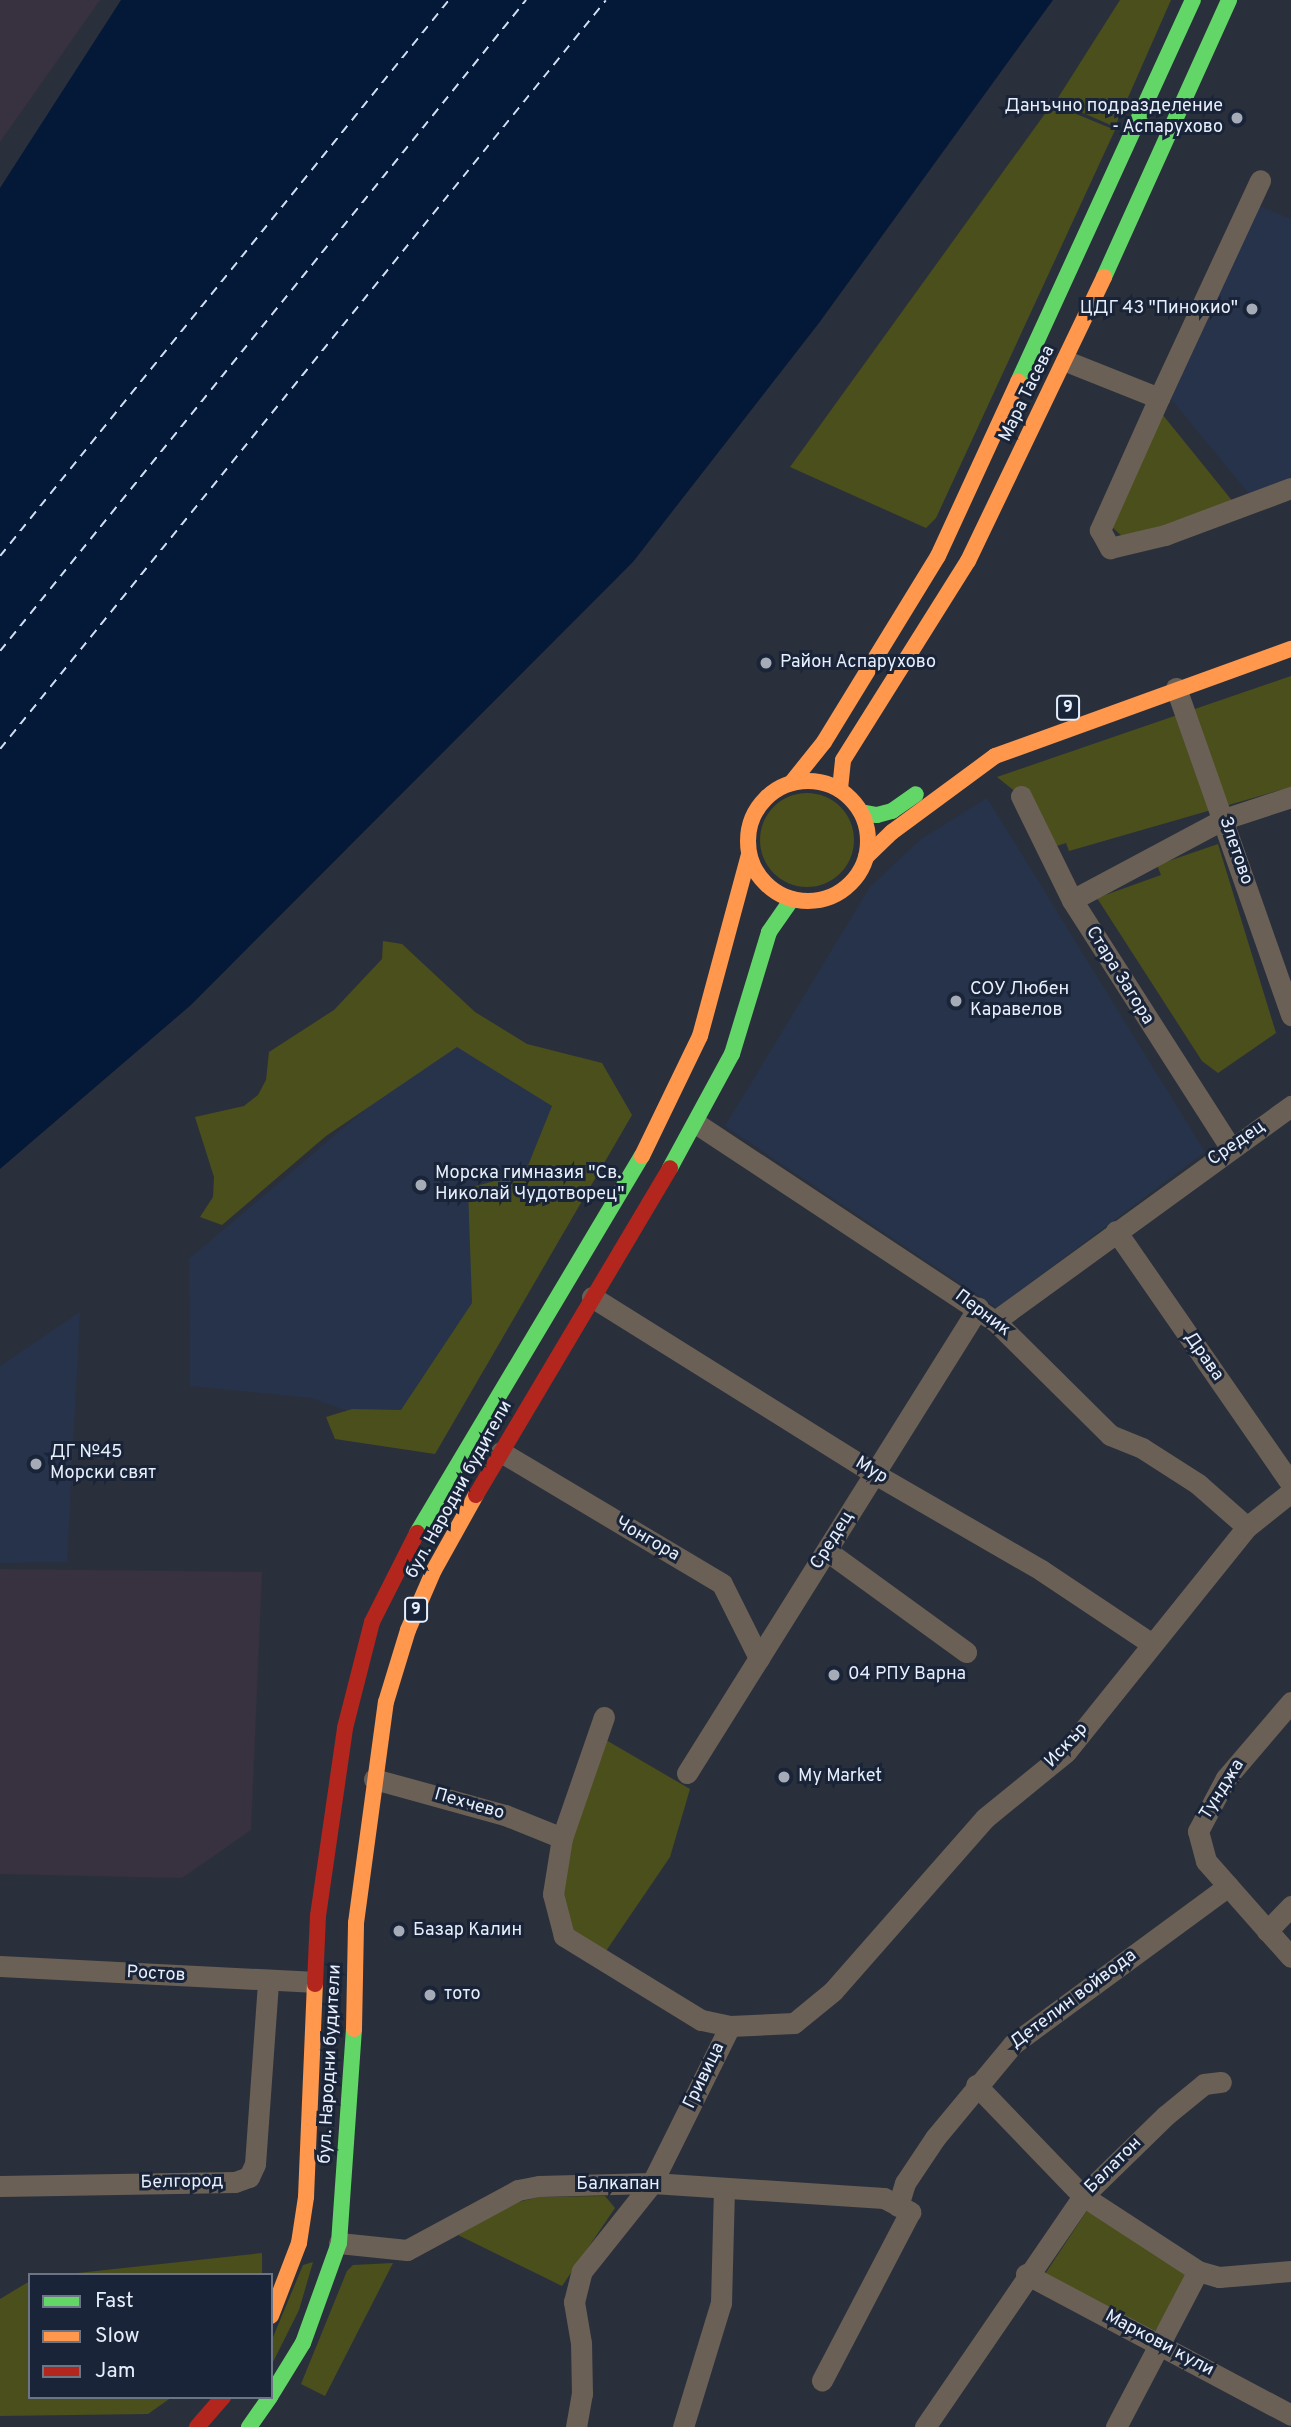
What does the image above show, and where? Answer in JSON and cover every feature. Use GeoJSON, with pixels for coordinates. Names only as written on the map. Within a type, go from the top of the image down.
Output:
{"type":"FeatureCollection","features":[{"type":"Feature","properties":{"kind":"main road","name":"Мара Тасева"},"geometry":{"type":"LineString","coordinates":[[792,782],[824,742],[938,556],[1193,0]]}},
{"type":"Feature","properties":{"kind":"main road","name":"Мара Тасева"},"geometry":{"type":"LineString","coordinates":[[840,789],[844,760],[948,598],[1066,361],[1229,0]]}},
{"type":"Feature","properties":{"kind":"main road","name":"9"},"geometry":{"type":"LineString","coordinates":[[792,899],[816,901],[838,893],[855,877],[866,856],[989,760],[1176,688],[1291,649]]}},
{"type":"Feature","properties":{"kind":"main road"},"geometry":{"type":"LineString","coordinates":[[861,812],[877,816],[892,811],[947,769]]}},
{"type":"Feature","properties":{"kind":"main road"},"geometry":{"type":"LineString","coordinates":[[792,782],[811,780],[840,789],[861,812],[868,834],[866,856]]}},
{"type":"Feature","properties":{"kind":"main road","name":"9"},"geometry":{"type":"LineString","coordinates":[[749,855],[748,830],[757,807],[775,790],[792,782]]}},
{"type":"Feature","properties":{"kind":"main road"},"geometry":{"type":"LineString","coordinates":[[749,855],[764,883],[792,899]]}},
{"type":"Feature","properties":{"kind":"main road","name":"бул. Народни будители"},"geometry":{"type":"LineString","coordinates":[[273,2311],[299,2243],[306,2197],[312,1982],[342,1741],[372,1622],[407,1550],[662,1123],[700,1035],[749,855]]}},
{"type":"Feature","properties":{"kind":"main road","name":"бул. Народни будители"},"geometry":{"type":"LineString","coordinates":[[273,2391],[303,2343],[339,2243],[353,2077],[356,1923],[386,1702],[408,1630],[434,1570],[501,1452],[697,1124],[732,1054],[769,932],[792,899]]}},
{"type":"Feature","properties":{"kind":"main road"},"geometry":{"type":"LineString","coordinates":[[197,2427],[221,2399]]}},
{"type":"Feature","properties":{"kind":"main road","name":"бул. Народни будители"},"geometry":{"type":"LineString","coordinates":[[248,2427],[268,2399]]}},
{"type":"Feature","properties":{"kind":"street"},"geometry":{"type":"LineString","coordinates":[[1260,180],[1102,524],[1105,544],[1121,548],[1248,507],[1291,488]]}},
{"type":"Feature","properties":{"kind":"street"},"geometry":{"type":"LineString","coordinates":[[1066,361],[1159,398]]}},
{"type":"Feature","properties":{"kind":"street","name":"Злетово"},"geometry":{"type":"LineString","coordinates":[[1176,688],[1224,818],[1291,1015]]}},
{"type":"Feature","properties":{"kind":"street","name":"Стара Загора"},"geometry":{"type":"LineString","coordinates":[[1021,796],[1072,900],[1231,1149]]}},
{"type":"Feature","properties":{"kind":"street"},"geometry":{"type":"LineString","coordinates":[[1072,900],[1224,818],[1291,797]]}},
{"type":"Feature","properties":{"kind":"street","name":"Средец"},"geometry":{"type":"LineString","coordinates":[[687,1773],[875,1474],[987,1314],[1115,1231],[1291,1106]]}},
{"type":"Feature","properties":{"kind":"street","name":"Перник"},"geometry":{"type":"LineString","coordinates":[[697,1124],[987,1314],[1110,1435],[1142,1448],[1198,1484],[1247,1527]]}},
{"type":"Feature","properties":{"kind":"street","name":"Драва"},"geometry":{"type":"LineString","coordinates":[[1115,1231],[1291,1484]]}},
{"type":"Feature","properties":{"kind":"street","name":"Мур"},"geometry":{"type":"LineString","coordinates":[[592,1297],[875,1474],[1041,1570],[1152,1644]]}},
{"type":"Feature","properties":{"kind":"street","name":"Чонгора"},"geometry":{"type":"LineString","coordinates":[[501,1452],[722,1584],[759,1658]]}},
{"type":"Feature","properties":{"kind":"street","name":"Искър"},"geometry":{"type":"LineString","coordinates":[[730,2026],[794,2022],[833,1991],[985,1818],[1066,1752],[1247,1527],[1291,1492]]}},
{"type":"Feature","properties":{"kind":"street"},"geometry":{"type":"LineString","coordinates":[[827,1551],[966,1652]]}},
{"type":"Feature","properties":{"kind":"street","name":"Тунджа"},"geometry":{"type":"LineString","coordinates":[[1228,1886],[1206,1861],[1198,1831],[1226,1779],[1291,1702]]}},
{"type":"Feature","properties":{"kind":"street","name":"Гривица"},"geometry":{"type":"LineString","coordinates":[[576,2427],[582,2368],[574,2302],[582,2271],[652,2183],[730,2026],[701,2020],[564,1936],[553,1894],[562,1838],[604,1717]]}},
{"type":"Feature","properties":{"kind":"street","name":"Пехчево"},"geometry":{"type":"LineString","coordinates":[[374,1779],[505,1815],[562,1838]]}},
{"type":"Feature","properties":{"kind":"street"},"geometry":{"type":"LineString","coordinates":[[1228,1886],[1291,1957]]}},
{"type":"Feature","properties":{"kind":"street","name":"Детелин войвода"},"geometry":{"type":"LineString","coordinates":[[822,2380],[904,2209],[912,2171],[976,2085],[1039,2023],[1228,1886]]}},
{"type":"Feature","properties":{"kind":"street"},"geometry":{"type":"LineString","coordinates":[[1267,1931],[1291,1906]]}},
{"type":"Feature","properties":{"kind":"street","name":"Ростов"},"geometry":{"type":"LineString","coordinates":[[0,1966],[268,1982],[312,1982]]}},
{"type":"Feature","properties":{"kind":"street","name":"Белгород"},"geometry":{"type":"LineString","coordinates":[[0,2186],[235,2182],[249,2177],[255,2164],[268,1982]]}},
{"type":"Feature","properties":{"kind":"street","name":"Балатон"},"geometry":{"type":"LineString","coordinates":[[925,2427],[1026,2274],[1083,2196],[1165,2116],[1205,2084],[1221,2082]]}},
{"type":"Feature","properties":{"kind":"street"},"geometry":{"type":"LineString","coordinates":[[976,2085],[1083,2196],[1198,2271],[1219,2277],[1291,2272]]}},
{"type":"Feature","properties":{"kind":"street","name":"Балкапан"},"geometry":{"type":"LineString","coordinates":[[339,2243],[407,2250],[518,2190],[652,2183],[884,2198],[904,2209]]}},
{"type":"Feature","properties":{"kind":"street"},"geometry":{"type":"LineString","coordinates":[[683,2427],[721,2303],[724,2188]]}},
{"type":"Feature","properties":{"kind":"street"},"geometry":{"type":"LineString","coordinates":[[1116,2427],[1198,2271]]}},
{"type":"Feature","properties":{"kind":"street","name":"Маркови кули"},"geometry":{"type":"LineString","coordinates":[[1026,2274],[1291,2415]]}},
{"type":"Feature","properties":{"kind":"shaded area"},"geometry":{"type":"Polygon","coordinates":[[[0,0],[100,0],[0,142],[0,0]]]}},
{"type":"Feature","properties":{"kind":"shaded area"},"geometry":{"type":"Polygon","coordinates":[[[121,0],[1053,0],[819,323],[633,562],[191,1005],[0,1169],[0,188],[121,0]]]}},
{"type":"Feature","properties":{"kind":"shaded area","name":"ЦДГ 43 \"Пинокио\""},"geometry":{"type":"Polygon","coordinates":[[[1260,206],[1291,219],[1291,478],[1250,495],[1171,399],[1260,206]]]}},
{"type":"Feature","properties":{"kind":"shaded area","name":"СОУ Любен Каравелов"},"geometry":{"type":"Polygon","coordinates":[[[987,798],[1205,1152],[997,1308],[725,1126],[870,887],[921,839],[987,798]]]}},
{"type":"Feature","properties":{"kind":"shaded area","name":"Морска гимназия \"Св. Николай Чудотворец\""},"geometry":{"type":"Polygon","coordinates":[[[472,1019],[612,1112],[410,1433],[311,1398],[190,1386],[189,1259],[472,1019]]]}},
{"type":"Feature","properties":{"kind":"shaded area","name":"ДГ №45 Морски свят"},"geometry":{"type":"Polygon","coordinates":[[[80,1312],[67,1562],[0,1563],[0,1366],[80,1312]]]}},
{"type":"Feature","properties":{"kind":"shaded area"},"geometry":{"type":"Polygon","coordinates":[[[0,1569],[262,1572],[251,1830],[182,1878],[0,1874],[0,1569]]]}},
{"type":"Feature","properties":{"kind":"green space"},"geometry":{"type":"Polygon","coordinates":[[[1120,0],[1171,0],[1115,127],[1056,101],[1120,0]]]}},
{"type":"Feature","properties":{"kind":"green space"},"geometry":{"type":"Polygon","coordinates":[[[1052,104],[1115,130],[936,518],[926,528],[790,467],[1052,104]]]}},
{"type":"Feature","properties":{"kind":"green space"},"geometry":{"type":"Polygon","coordinates":[[[1162,414],[1234,503],[1124,538],[1111,526],[1162,414]]]}},
{"type":"Feature","properties":{"kind":"green space"},"geometry":{"type":"Polygon","coordinates":[[[1291,676],[1291,787],[1069,851],[1066,843],[1047,849],[1021,796],[997,777],[1291,676]]]}},
{"type":"Feature","properties":{"kind":"green space"},"geometry":{"type":"Polygon","coordinates":[[[807,793],[825,797],[840,807],[850,822],[854,840],[850,858],[840,873],[825,883],[807,887],[789,883],[774,873],[764,858],[760,840],[764,822],[774,807],[789,797],[807,793]]]}},
{"type":"Feature","properties":{"kind":"green space"},"geometry":{"type":"Polygon","coordinates":[[[1218,844],[1276,1033],[1218,1073],[1202,1061],[1097,898],[1161,875],[1157,865],[1218,844]]]}},
{"type":"Feature","properties":{"kind":"green space"},"geometry":{"type":"Polygon","coordinates":[[[383,941],[402,944],[475,1012],[527,1044],[602,1063],[632,1115],[435,1454],[335,1439],[326,1417],[352,1409],[401,1410],[472,1303],[468,1188],[525,1173],[552,1106],[457,1047],[326,1136],[222,1225],[200,1217],[213,1197],[214,1177],[195,1117],[244,1106],[258,1095],[266,1080],[269,1052],[334,1010],[382,959],[383,941]]]}},
{"type":"Feature","properties":{"kind":"green space"},"geometry":{"type":"Polygon","coordinates":[[[606,1740],[690,1789],[670,1857],[606,1951],[569,1929],[561,1895],[562,1870],[606,1740]]]}},
{"type":"Feature","properties":{"kind":"green space"},"geometry":{"type":"Polygon","coordinates":[[[605,2196],[615,2208],[562,2286],[458,2235],[514,2203],[539,2197],[605,2196]]]}},
{"type":"Feature","properties":{"kind":"green space"},"geometry":{"type":"Polygon","coordinates":[[[1090,2206],[1190,2274],[1152,2336],[1043,2277],[1090,2206]]]}},
{"type":"Feature","properties":{"kind":"green space"},"geometry":{"type":"Polygon","coordinates":[[[262,2253],[262,2273],[77,2273],[262,2253]]]}},
{"type":"Feature","properties":{"kind":"green space"},"geometry":{"type":"Polygon","coordinates":[[[313,2262],[299,2310],[273,2362],[273,2337],[303,2265],[313,2262]]]}},
{"type":"Feature","properties":{"kind":"green space"},"geometry":{"type":"Polygon","coordinates":[[[393,2263],[325,2396],[301,2384],[347,2271],[353,2265],[393,2263]]]}},
{"type":"Feature","properties":{"kind":"green space"},"geometry":{"type":"Polygon","coordinates":[[[28,2282],[28,2399],[169,2399],[148,2414],[0,2416],[0,2299],[28,2282]]]}},
{"type":"Feature","properties":{"kind":"ferry route"},"geometry":{"type":"LineString","coordinates":[[0,556],[449,0]]}},
{"type":"Feature","properties":{"kind":"ferry route"},"geometry":{"type":"LineString","coordinates":[[0,651],[526,0]]}},
{"type":"Feature","properties":{"kind":"ferry route"},"geometry":{"type":"LineString","coordinates":[[0,749],[606,0]]}},
{"type":"Feature","properties":{"kind":"traffic: fast"},"geometry":{"type":"LineString","coordinates":[[1018,382],[1193,0]]}},
{"type":"Feature","properties":{"kind":"traffic: fast"},"geometry":{"type":"LineString","coordinates":[[1104,277],[1229,0]]}},
{"type":"Feature","properties":{"kind":"traffic: fast"},"geometry":{"type":"LineString","coordinates":[[861,812],[877,815],[892,811],[916,794]]}},
{"type":"Feature","properties":{"kind":"traffic: fast"},"geometry":{"type":"LineString","coordinates":[[670,1168],[732,1054],[769,932],[792,899]]}},
{"type":"Feature","properties":{"kind":"traffic: fast"},"geometry":{"type":"LineString","coordinates":[[417,1533],[642,1156]]}},
{"type":"Feature","properties":{"kind":"traffic: fast"},"geometry":{"type":"LineString","coordinates":[[273,2392],[303,2343],[339,2243],[354,2029]]}},
{"type":"Feature","properties":{"kind":"traffic: fast"},"geometry":{"type":"LineString","coordinates":[[249,2427],[269,2399]]}},
{"type":"Feature","properties":{"kind":"traffic: slow"},"geometry":{"type":"LineString","coordinates":[[840,789],[843,760],[968,561],[1104,277]]}},
{"type":"Feature","properties":{"kind":"traffic: slow"},"geometry":{"type":"LineString","coordinates":[[792,782],[824,742],[938,556],[1018,382]]}},
{"type":"Feature","properties":{"kind":"traffic: slow"},"geometry":{"type":"LineString","coordinates":[[866,857],[892,832],[995,756],[1291,649]]}},
{"type":"Feature","properties":{"kind":"traffic: slow"},"geometry":{"type":"LineString","coordinates":[[808,781],[831,785],[851,798],[864,818],[868,841],[864,864],[851,884],[831,897],[808,901],[785,897],[765,884],[752,864],[748,841],[752,818],[765,798],[785,785],[808,781]]}},
{"type":"Feature","properties":{"kind":"traffic: slow"},"geometry":{"type":"LineString","coordinates":[[642,1156],[700,1036],[749,855]]}},
{"type":"Feature","properties":{"kind":"traffic: slow"},"geometry":{"type":"LineString","coordinates":[[354,2029],[356,1923],[386,1702],[408,1630],[434,1570],[476,1495]]}},
{"type":"Feature","properties":{"kind":"traffic: slow"},"geometry":{"type":"LineString","coordinates":[[273,2311],[299,2243],[306,2197],[315,1984]]}},
{"type":"Feature","properties":{"kind":"traffic: jam"},"geometry":{"type":"LineString","coordinates":[[476,1495],[670,1168]]}},
{"type":"Feature","properties":{"kind":"traffic: jam"},"geometry":{"type":"LineString","coordinates":[[315,1984],[318,1916],[345,1728],[372,1622],[417,1533]]}},
{"type":"Feature","properties":{"kind":"traffic: jam"},"geometry":{"type":"LineString","coordinates":[[197,2427],[221,2399]]}},
{"type":"Feature","properties":{"kind":"place","name":"Данъчно подразделение - Аспарухово"},"geometry":{"type":"Point","coordinates":[1237,118]}},
{"type":"Feature","properties":{"kind":"place","name":"ЦДГ 43 \"Пинокио\""},"geometry":{"type":"Point","coordinates":[1252,309]}},
{"type":"Feature","properties":{"kind":"place","name":"Район Аспарухово"},"geometry":{"type":"Point","coordinates":[766,663]}},
{"type":"Feature","properties":{"kind":"place","name":"СОУ Любен Каравелов"},"geometry":{"type":"Point","coordinates":[956,1001]}},
{"type":"Feature","properties":{"kind":"place","name":"Морска гимназия \"Св. Николай Чудотворец\""},"geometry":{"type":"Point","coordinates":[421,1185]}},
{"type":"Feature","properties":{"kind":"place","name":"ДГ №45 Морски свят"},"geometry":{"type":"Point","coordinates":[36,1464]}},
{"type":"Feature","properties":{"kind":"place","name":"04 РПУ Варна"},"geometry":{"type":"Point","coordinates":[834,1675]}},
{"type":"Feature","properties":{"kind":"place","name":"My Market"},"geometry":{"type":"Point","coordinates":[784,1777]}},
{"type":"Feature","properties":{"kind":"place","name":"Базар Калин"},"geometry":{"type":"Point","coordinates":[399,1931]}},
{"type":"Feature","properties":{"kind":"place","name":"тото"},"geometry":{"type":"Point","coordinates":[430,1995]}}]}
